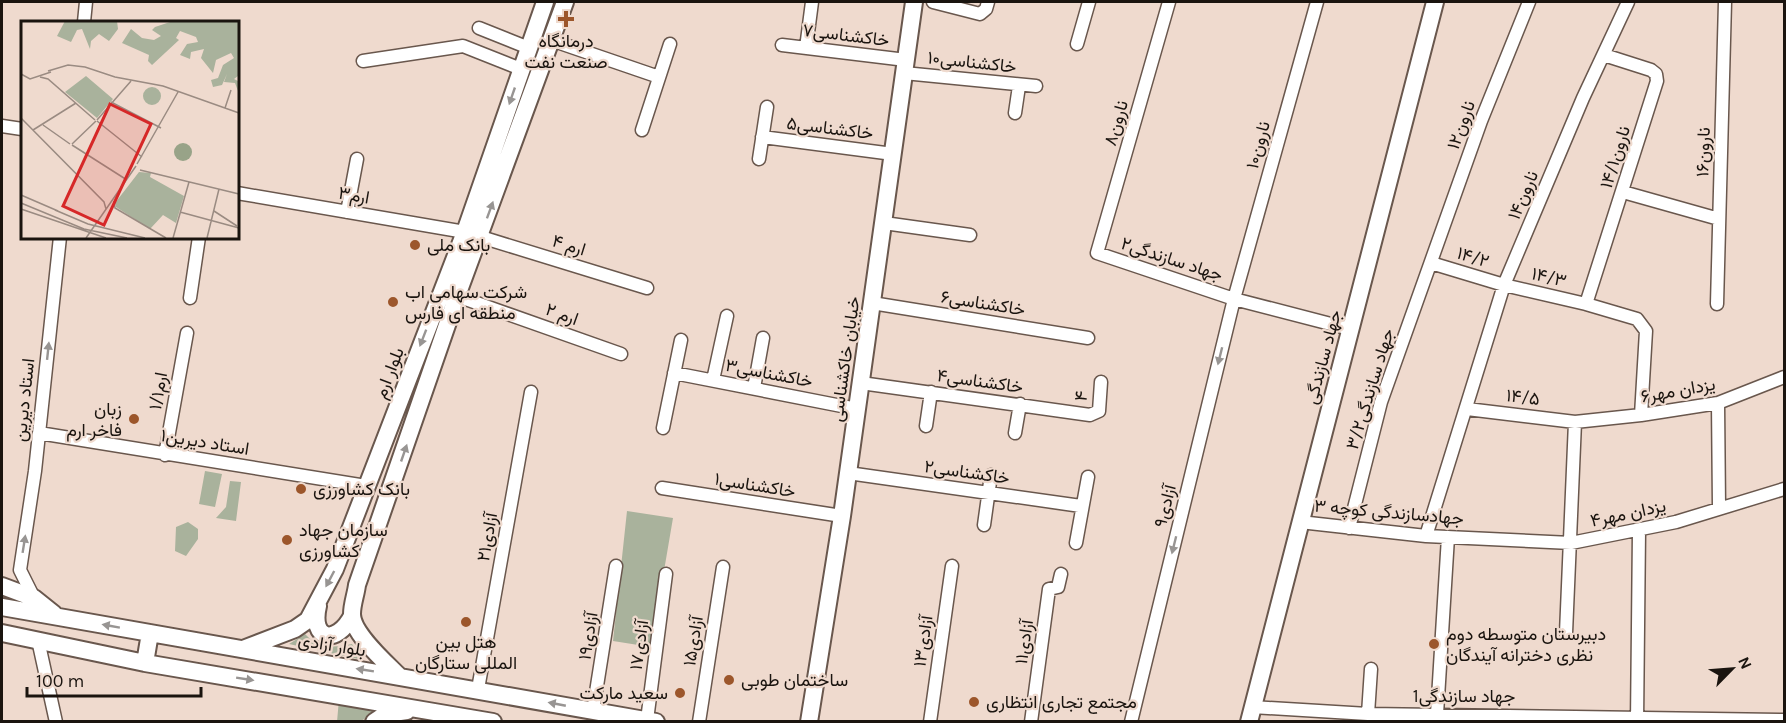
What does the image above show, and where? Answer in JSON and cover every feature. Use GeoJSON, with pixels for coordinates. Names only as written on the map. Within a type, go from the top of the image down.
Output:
{"type":"FeatureCollection","features":[{"type":"Feature","properties":{"kind":"main road","name":"بلوار ارم"},"geometry":{"type":"LineString","coordinates":[[352,616],[365,558],[457,296],[521,69],[546,2]]}},
{"type":"Feature","properties":{"kind":"main road","name":"بلوار ارم"},"geometry":{"type":"LineString","coordinates":[[243,650],[295,629],[308,620],[318,605],[335,569],[366,486],[473,234],[565,2]]}},
{"type":"Feature","properties":{"kind":"main road","name":"خیابان خاکشناسی"},"geometry":{"type":"LineString","coordinates":[[810,722],[842,516],[915,2]]}},
{"type":"Feature","properties":{"kind":"main road","name":"جهاد سازندگی"},"geometry":{"type":"LineString","coordinates":[[1250,714],[1435,2]]}},
{"type":"Feature","properties":{"kind":"main road"},"geometry":{"type":"LineString","coordinates":[[2,586],[34,598],[55,615]]}},
{"type":"Feature","properties":{"kind":"main road"},"geometry":{"type":"LineString","coordinates":[[318,605],[315,622],[321,633],[326,635],[342,632],[352,616],[369,646],[398,675]]}},
{"type":"Feature","properties":{"kind":"main road","name":"بلوار آزادی"},"geometry":{"type":"LineString","coordinates":[[2,607],[651,721]]}},
{"type":"Feature","properties":{"kind":"main road"},"geometry":{"type":"LineString","coordinates":[[2,633],[145,663],[493,722]]}},
{"type":"Feature","properties":{"kind":"main road"},"geometry":{"type":"LineString","coordinates":[[145,663],[150,633]]}},
{"type":"Feature","properties":{"kind":"main road"},"geometry":{"type":"LineString","coordinates":[[374,722],[386,714],[420,708]]}},
{"type":"Feature","properties":{"kind":"street"},"geometry":{"type":"LineString","coordinates":[[84,21],[86,2]]}},
{"type":"Feature","properties":{"kind":"street"},"geometry":{"type":"LineString","coordinates":[[806,48],[812,2]]}},
{"type":"Feature","properties":{"kind":"street"},"geometry":{"type":"LineString","coordinates":[[933,2],[980,14],[985,7]]}},
{"type":"Feature","properties":{"kind":"street"},"geometry":{"type":"LineString","coordinates":[[1077,44],[1089,2]]}},
{"type":"Feature","properties":{"kind":"street","name":"نارون۸"},"geometry":{"type":"LineString","coordinates":[[1098,253],[1169,2]]}},
{"type":"Feature","properties":{"kind":"street","name":"نارون۱۰"},"geometry":{"type":"LineString","coordinates":[[1234,299],[1317,2]]}},
{"type":"Feature","properties":{"kind":"street","name":"نارون۱۲"},"geometry":{"type":"LineString","coordinates":[[1431,262],[1481,121],[1529,2]]}},
{"type":"Feature","properties":{"kind":"street","name":"نارون۱۴"},"geometry":{"type":"LineString","coordinates":[[1426,536],[1504,285],[1628,2]]}},
{"type":"Feature","properties":{"kind":"street","name":"نارون۱۶"},"geometry":{"type":"LineString","coordinates":[[1717,304],[1725,2]]}},
{"type":"Feature","properties":{"kind":"street"},"geometry":{"type":"LineString","coordinates":[[478,28],[529,48]]}},
{"type":"Feature","properties":{"kind":"street"},"geometry":{"type":"LineString","coordinates":[[551,40],[659,76]]}},
{"type":"Feature","properties":{"kind":"street"},"geometry":{"type":"LineString","coordinates":[[642,129],[670,44]]}},
{"type":"Feature","properties":{"kind":"street","name":"خاکشناسی۷"},"geometry":{"type":"LineString","coordinates":[[782,45],[905,67]]}},
{"type":"Feature","properties":{"kind":"street"},"geometry":{"type":"LineString","coordinates":[[363,61],[464,46],[521,69]]}},
{"type":"Feature","properties":{"kind":"street","name":"۱۴/۱نارون"},"geometry":{"type":"LineString","coordinates":[[1586,304],[1657,81],[1656,74],[1651,70],[1604,55]]}},
{"type":"Feature","properties":{"kind":"street","name":"خاکشناسی۱۰"},"geometry":{"type":"LineString","coordinates":[[905,67],[1019,86],[1036,86]]}},
{"type":"Feature","properties":{"kind":"street"},"geometry":{"type":"LineString","coordinates":[[1015,113],[1019,86]]}},
{"type":"Feature","properties":{"kind":"street"},"geometry":{"type":"LineString","coordinates":[[759,159],[767,106]]}},
{"type":"Feature","properties":{"kind":"street"},"geometry":{"type":"LineString","coordinates":[[2,126],[21,129]]}},
{"type":"Feature","properties":{"kind":"street","name":"خاکشناسی۵"},"geometry":{"type":"LineString","coordinates":[[762,137],[893,154]]}},
{"type":"Feature","properties":{"kind":"street"},"geometry":{"type":"LineString","coordinates":[[347,212],[357,159]]}},
{"type":"Feature","properties":{"kind":"street"},"geometry":{"type":"LineString","coordinates":[[1623,192],[1719,219]]}},
{"type":"Feature","properties":{"kind":"street","name":"ارم۳"},"geometry":{"type":"LineString","coordinates":[[238,193],[473,234]]}},
{"type":"Feature","properties":{"kind":"street"},"geometry":{"type":"LineString","coordinates":[[884,223],[970,235]]}},
{"type":"Feature","properties":{"kind":"street","name":"ارم ۴"},"geometry":{"type":"LineString","coordinates":[[473,234],[647,288]]}},
{"type":"Feature","properties":{"kind":"street","name":"استاد دیرین"},"geometry":{"type":"LineString","coordinates":[[34,598],[20,570],[39,433],[60,238]]}},
{"type":"Feature","properties":{"kind":"street"},"geometry":{"type":"LineString","coordinates":[[190,298],[199,238]]}},
{"type":"Feature","properties":{"kind":"street","name":"۲جهاد سازندگی"},"geometry":{"type":"LineString","coordinates":[[1098,253],[1234,299],[1350,329]]}},
{"type":"Feature","properties":{"kind":"street","name":"۱۴/۲"},"geometry":{"type":"LineString","coordinates":[[1431,262],[1504,285]]}},
{"type":"Feature","properties":{"kind":"street","name":"۳/۲جهاد سازندگی"},"geometry":{"type":"LineString","coordinates":[[1349,528],[1381,402],[1431,262]]}},
{"type":"Feature","properties":{"kind":"street","name":"۱۴/۳"},"geometry":{"type":"LineString","coordinates":[[1504,285],[1586,304],[1642,323],[1646,331],[1641,415]]}},
{"type":"Feature","properties":{"kind":"street","name":"ارم ۲"},"geometry":{"type":"LineString","coordinates":[[457,296],[621,354]]}},
{"type":"Feature","properties":{"kind":"street","name":"آزادی۹"},"geometry":{"type":"LineString","coordinates":[[1131,722],[1234,299]]}},
{"type":"Feature","properties":{"kind":"street","name":"خاکشناسی۶"},"geometry":{"type":"LineString","coordinates":[[872,303],[1088,338]]}},
{"type":"Feature","properties":{"kind":"street"},"geometry":{"type":"LineString","coordinates":[[713,380],[727,316]]}},
{"type":"Feature","properties":{"kind":"street","name":"۱/۱ارم"},"geometry":{"type":"LineString","coordinates":[[165,455],[187,333]]}},
{"type":"Feature","properties":{"kind":"street"},"geometry":{"type":"LineString","coordinates":[[754,388],[763,338]]}},
{"type":"Feature","properties":{"kind":"street"},"geometry":{"type":"LineString","coordinates":[[663,428],[681,340]]}},
{"type":"Feature","properties":{"kind":"street","name":"خاکشناسی۳"},"geometry":{"type":"LineString","coordinates":[[674,373],[857,410]]}},
{"type":"Feature","properties":{"kind":"street","name":"یزدان مهر۶"},"geometry":{"type":"LineString","coordinates":[[1575,422],[1718,403],[1785,377]]}},
{"type":"Feature","properties":{"kind":"street","name":"۴"},"geometry":{"type":"LineString","coordinates":[[1095,414],[1099,411],[1101,382]]}},
{"type":"Feature","properties":{"kind":"street","name":"خاکشناسی۴"},"geometry":{"type":"LineString","coordinates":[[861,383],[1095,414]]}},
{"type":"Feature","properties":{"kind":"street","name":"آزادی۲۱"},"geometry":{"type":"LineString","coordinates":[[478,689],[531,392]]}},
{"type":"Feature","properties":{"kind":"street"},"geometry":{"type":"LineString","coordinates":[[926,426],[931,392]]}},
{"type":"Feature","properties":{"kind":"street"},"geometry":{"type":"LineString","coordinates":[[1718,403],[1719,507]]}},
{"type":"Feature","properties":{"kind":"street"},"geometry":{"type":"LineString","coordinates":[[1015,434],[1020,404]]}},
{"type":"Feature","properties":{"kind":"street","name":"۱۴/۵"},"geometry":{"type":"LineString","coordinates":[[1467,409],[1575,422]]}},
{"type":"Feature","properties":{"kind":"street"},"geometry":{"type":"LineString","coordinates":[[1566,633],[1575,422]]}},
{"type":"Feature","properties":{"kind":"street","name":"استاد دیرین۱"},"geometry":{"type":"LineString","coordinates":[[39,433],[366,486]]}},
{"type":"Feature","properties":{"kind":"street","name":"خاکشناسی۲"},"geometry":{"type":"LineString","coordinates":[[848,473],[1082,506]]}},
{"type":"Feature","properties":{"kind":"street"},"geometry":{"type":"LineString","coordinates":[[984,525],[991,475]]}},
{"type":"Feature","properties":{"kind":"street"},"geometry":{"type":"LineString","coordinates":[[1076,543],[1088,477]]}},
{"type":"Feature","properties":{"kind":"street","name":"خاکشناسی۱"},"geometry":{"type":"LineString","coordinates":[[662,488],[842,516]]}},
{"type":"Feature","properties":{"kind":"street","name":"یزدان مهر۴"},"geometry":{"type":"LineString","coordinates":[[1475,538],[1570,543],[1639,531],[1785,489]]}},
{"type":"Feature","properties":{"kind":"street","name":"جهادسازندگی کوچه ۳"},"geometry":{"type":"LineString","coordinates":[[1300,522],[1426,536],[1475,538]]}},
{"type":"Feature","properties":{"kind":"street"},"geometry":{"type":"LineString","coordinates":[[1637,718],[1639,531]]}},
{"type":"Feature","properties":{"kind":"street"},"geometry":{"type":"LineString","coordinates":[[1437,714],[1448,537]]}},
{"type":"Feature","properties":{"kind":"street","name":"آزادی۱۹"},"geometry":{"type":"LineString","coordinates":[[593,711],[616,566]]}},
{"type":"Feature","properties":{"kind":"street","name":"آزادی۱۳"},"geometry":{"type":"LineString","coordinates":[[930,722],[952,566]]}},
{"type":"Feature","properties":{"kind":"street","name":"آزادی۱۵"},"geometry":{"type":"LineString","coordinates":[[699,722],[723,567]]}},
{"type":"Feature","properties":{"kind":"street","name":"آزادی۱۷"},"geometry":{"type":"LineString","coordinates":[[651,721],[666,574]]}},
{"type":"Feature","properties":{"kind":"street","name":"آزادی۱۱"},"geometry":{"type":"LineString","coordinates":[[1031,722],[1049,589],[1058,587],[1061,574]]}},
{"type":"Feature","properties":{"kind":"street"},"geometry":{"type":"LineString","coordinates":[[38,640],[56,722]]}},
{"type":"Feature","properties":{"kind":"street"},"geometry":{"type":"LineString","coordinates":[[1368,714],[1371,669]]}},
{"type":"Feature","properties":{"kind":"street","name":"1جهاد سازندگی"},"geometry":{"type":"LineString","coordinates":[[1250,714],[1290,711],[1785,720]]}},
{"type":"Feature","properties":{"kind":"green space"},"geometry":{"type":"Polygon","coordinates":[[[205,471],[222,474],[215,507],[199,504],[205,471]]]}},
{"type":"Feature","properties":{"kind":"green space"},"geometry":{"type":"Polygon","coordinates":[[[230,481],[241,482],[236,521],[216,518],[226,507],[230,481]]]}},
{"type":"Feature","properties":{"kind":"green space"},"geometry":{"type":"Polygon","coordinates":[[[627,511],[673,518],[651,647],[613,641],[627,511]]]}},
{"type":"Feature","properties":{"kind":"green space"},"geometry":{"type":"Polygon","coordinates":[[[188,522],[198,529],[198,539],[186,556],[175,551],[176,527],[188,522]]]}},
{"type":"Feature","properties":{"kind":"green space"},"geometry":{"type":"Polygon","coordinates":[[[305,634],[321,645],[352,644],[363,660],[289,644],[305,634]]]}},
{"type":"Feature","properties":{"kind":"green space"},"geometry":{"type":"Polygon","coordinates":[[[339,699],[388,705],[361,721],[337,722],[339,699]]]}},
{"type":"Feature","properties":{"kind":"place","name":"درمانگاه صنعت نفت"},"geometry":{"type":"Point","coordinates":[566,19]}},
{"type":"Feature","properties":{"kind":"place","name":"بانک ملی"},"geometry":{"type":"Point","coordinates":[415,245]}},
{"type":"Feature","properties":{"kind":"place","name":"شرکت سهامی اب منطقه ای فارس"},"geometry":{"type":"Point","coordinates":[393,302]}},
{"type":"Feature","properties":{"kind":"place","name":"زبان فاخر ارم"},"geometry":{"type":"Point","coordinates":[134,419]}},
{"type":"Feature","properties":{"kind":"place","name":"بانک کشاورزی"},"geometry":{"type":"Point","coordinates":[301,489]}},
{"type":"Feature","properties":{"kind":"place","name":"سازمان جهاد کشاورزی"},"geometry":{"type":"Point","coordinates":[287,540]}},
{"type":"Feature","properties":{"kind":"place","name":"هتل بین المللی ستارگان"},"geometry":{"type":"Point","coordinates":[466,622]}},
{"type":"Feature","properties":{"kind":"place","name":"دبیرستان متوسطه دوم نظری دخترانه آیندگان"},"geometry":{"type":"Point","coordinates":[1434,644]}},
{"type":"Feature","properties":{"kind":"place","name":"ساختمان طوبی"},"geometry":{"type":"Point","coordinates":[729,680]}},
{"type":"Feature","properties":{"kind":"place","name":"سعید مارکت"},"geometry":{"type":"Point","coordinates":[680,693]}},
{"type":"Feature","properties":{"kind":"place","name":"مجتمع تجاری انتظاری"},"geometry":{"type":"Point","coordinates":[974,702]}}]}
